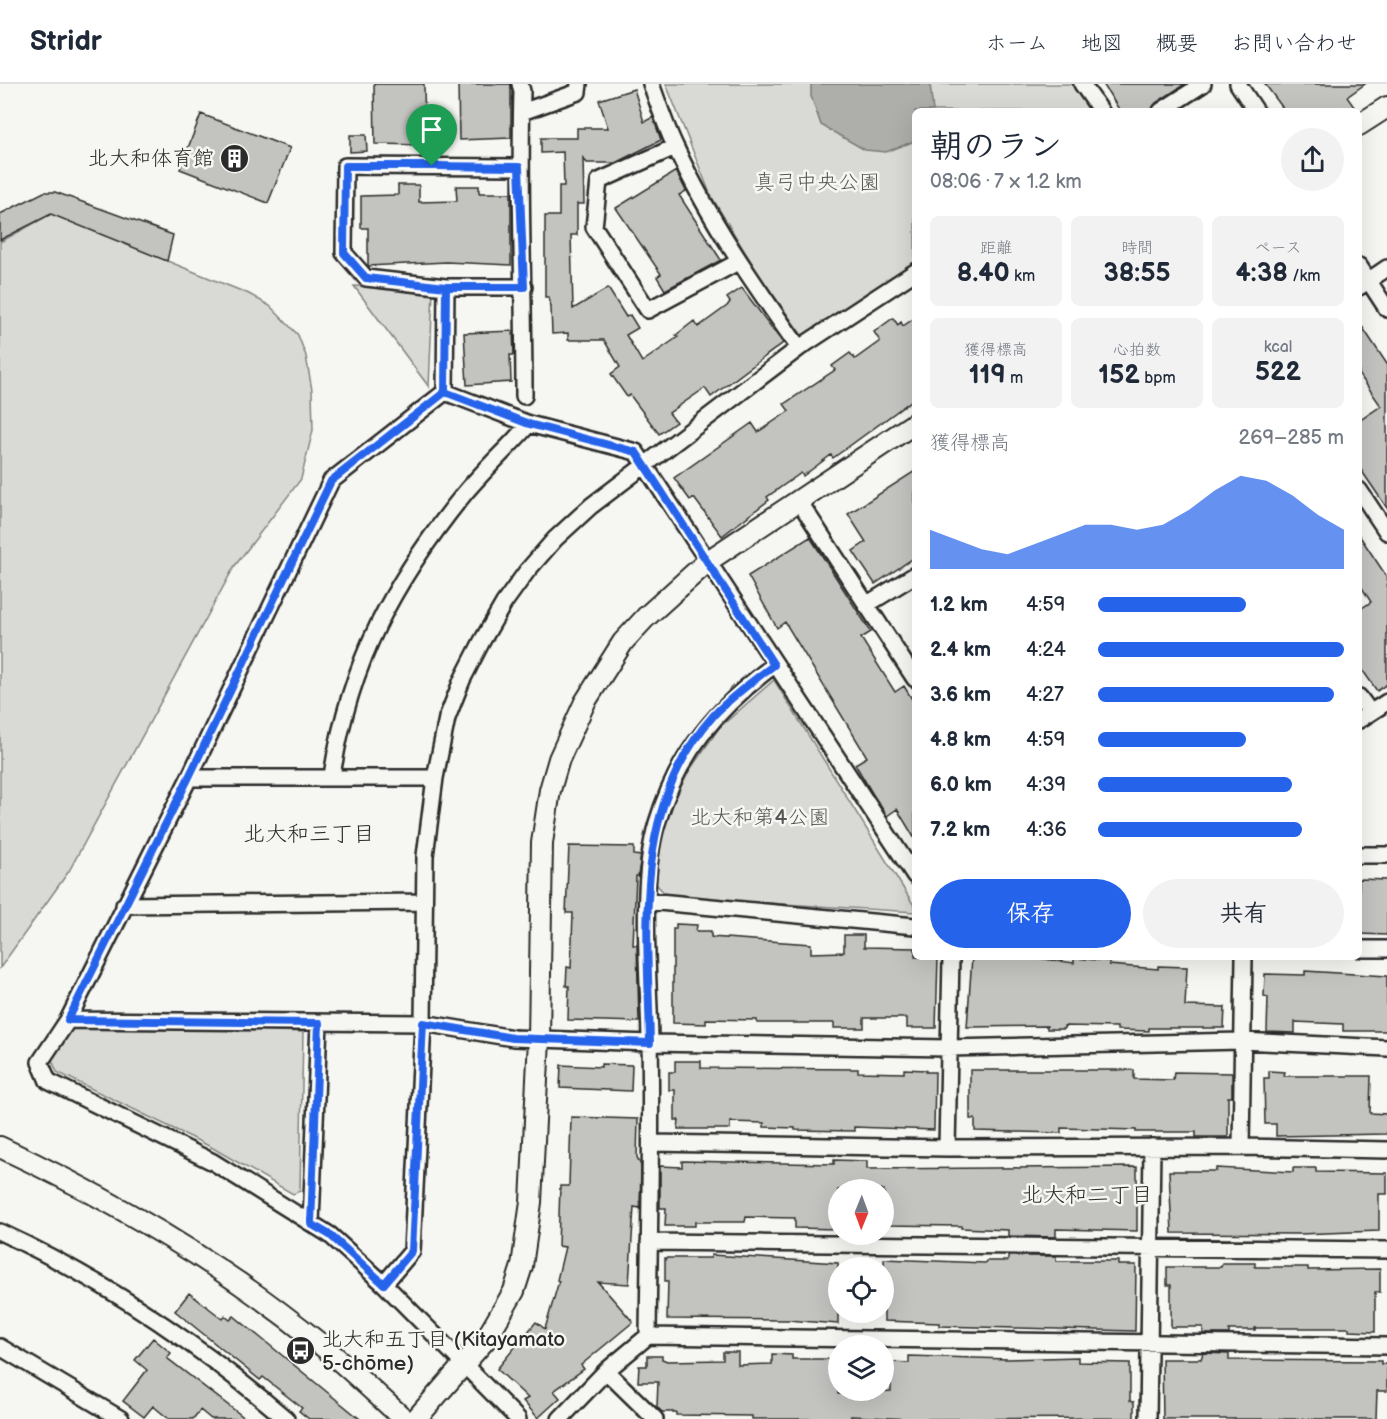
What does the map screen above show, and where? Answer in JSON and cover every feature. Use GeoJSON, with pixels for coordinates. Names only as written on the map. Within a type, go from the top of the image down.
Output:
{"type":"FeatureCollection","features":[{"type":"Feature","properties":{"kind":"street"},"geometry":{"type":"LineString","coordinates":[[520,84],[522,112],[519,167],[524,287],[524,396]]}},
{"type":"Feature","properties":{"kind":"street"},"geometry":{"type":"LineString","coordinates":[[522,112],[578,92],[579,84]]}},
{"type":"Feature","properties":{"kind":"street"},"geometry":{"type":"LineString","coordinates":[[651,84],[675,147],[738,262],[799,348]]}},
{"type":"Feature","properties":{"kind":"street"},"geometry":{"type":"LineString","coordinates":[[1082,84],[1099,108]]}},
{"type":"Feature","properties":{"kind":"street"},"geometry":{"type":"LineString","coordinates":[[1166,108],[1203,84]]}},
{"type":"Feature","properties":{"kind":"street"},"geometry":{"type":"LineString","coordinates":[[1238,84],[1254,108]]}},
{"type":"Feature","properties":{"kind":"street"},"geometry":{"type":"LineString","coordinates":[[1362,123],[1387,107]]}},
{"type":"Feature","properties":{"kind":"street"},"geometry":{"type":"LineString","coordinates":[[675,147],[599,181],[594,227],[648,310],[738,262]]}},
{"type":"Feature","properties":{"kind":"street"},"geometry":{"type":"LineString","coordinates":[[519,167],[345,166],[344,253],[366,278],[446,287],[524,287]]}},
{"type":"Feature","properties":{"kind":"street"},"geometry":{"type":"LineString","coordinates":[[1387,268],[1364,284],[1387,309]]}},
{"type":"Feature","properties":{"kind":"street"},"geometry":{"type":"LineString","coordinates":[[384,1284],[412,1251],[423,1023],[425,856],[435,778],[447,718],[462,680],[504,603],[555,539],[591,506],[799,348],[912,274]]}},
{"type":"Feature","properties":{"kind":"street"},"geometry":{"type":"LineString","coordinates":[[445,392],[446,287]]}},
{"type":"Feature","properties":{"kind":"street"},"geometry":{"type":"LineString","coordinates":[[445,392],[529,424],[636,452],[912,872]]}},
{"type":"Feature","properties":{"kind":"street"},"geometry":{"type":"LineString","coordinates":[[445,392],[331,481],[189,777],[68,1020],[40,1062],[48,1081],[213,1162],[330,1235],[384,1284],[518,1419]]}},
{"type":"Feature","properties":{"kind":"street"},"geometry":{"type":"LineString","coordinates":[[332,776],[338,739],[348,702],[368,644],[387,603],[410,565],[465,493],[529,424]]}},
{"type":"Feature","properties":{"kind":"street"},"geometry":{"type":"LineString","coordinates":[[416,1419],[466,1365],[500,1318],[522,1266],[531,1202],[539,1039],[542,843],[550,790],[560,759],[585,702],[623,642],[646,617],[708,561],[912,425]]}},
{"type":"Feature","properties":{"kind":"street"},"geometry":{"type":"LineString","coordinates":[[1362,494],[1387,532]]}},
{"type":"Feature","properties":{"kind":"street"},"geometry":{"type":"LineString","coordinates":[[799,501],[912,674]]}},
{"type":"Feature","properties":{"kind":"street"},"geometry":{"type":"LineString","coordinates":[[866,604],[912,577]]}},
{"type":"Feature","properties":{"kind":"street"},"geometry":{"type":"LineString","coordinates":[[648,1336],[651,1143],[648,901],[656,825],[687,753],[714,716],[774,665]]}},
{"type":"Feature","properties":{"kind":"street"},"geometry":{"type":"LineString","coordinates":[[1364,716],[1387,702]]}},
{"type":"Feature","properties":{"kind":"street"},"geometry":{"type":"LineString","coordinates":[[189,777],[435,778]]}},
{"type":"Feature","properties":{"kind":"street"},"geometry":{"type":"LineString","coordinates":[[1362,855],[1387,855]]}},
{"type":"Feature","properties":{"kind":"street"},"geometry":{"type":"LineString","coordinates":[[648,901],[912,926]]}},
{"type":"Feature","properties":{"kind":"street"},"geometry":{"type":"LineString","coordinates":[[124,905],[424,903]]}},
{"type":"Feature","properties":{"kind":"street"},"geometry":{"type":"LineString","coordinates":[[1362,949],[1387,949]]}},
{"type":"Feature","properties":{"kind":"street"},"geometry":{"type":"LineString","coordinates":[[947,1148],[951,960]]}},
{"type":"Feature","properties":{"kind":"street"},"geometry":{"type":"LineString","coordinates":[[1241,1147],[1244,960]]}},
{"type":"Feature","properties":{"kind":"street"},"geometry":{"type":"LineString","coordinates":[[68,1020],[423,1023],[513,1038],[650,1043],[949,1048],[1241,1041],[1387,1048]]}},
{"type":"Feature","properties":{"kind":"street"},"geometry":{"type":"LineString","coordinates":[[311,1224],[319,1023]]}},
{"type":"Feature","properties":{"kind":"street"},"geometry":{"type":"LineString","coordinates":[[651,1143],[947,1148],[1241,1147],[1387,1150]]}},
{"type":"Feature","properties":{"kind":"street"},"geometry":{"type":"LineString","coordinates":[[0,1147],[118,1207],[205,1260],[319,1343],[404,1419]]}},
{"type":"Feature","properties":{"kind":"street"},"geometry":{"type":"LineString","coordinates":[[1148,1419],[1152,1147]]}},
{"type":"Feature","properties":{"kind":"street"},"geometry":{"type":"LineString","coordinates":[[0,1232],[121,1296],[188,1340],[286,1419]]}},
{"type":"Feature","properties":{"kind":"street"},"geometry":{"type":"LineString","coordinates":[[649,1242],[1387,1250]]}},
{"type":"Feature","properties":{"kind":"street"},"geometry":{"type":"LineString","coordinates":[[560,1419],[606,1371],[648,1336],[1387,1346]]}},
{"type":"Feature","properties":{"kind":"street"},"geometry":{"type":"LineString","coordinates":[[0,1347],[121,1419]]}},
{"type":"Feature","properties":{"kind":"street"},"geometry":{"type":"LineString","coordinates":[[606,1371],[655,1419]]}},
{"type":"Feature","properties":{"kind":"green space","name":"真弓中央公園"},"geometry":{"type":"Polygon","coordinates":[[[666,84],[1072,84],[1088,108],[912,108],[912,263],[804,338],[759,275],[711,196],[666,84]]]}},
{"type":"Feature","properties":{"kind":"green space"},"geometry":{"type":"Polygon","coordinates":[[[51,214],[249,294],[270,306],[298,335],[306,356],[312,390],[313,430],[301,479],[234,567],[69,871],[0,968],[0,242],[51,214]]]}},
{"type":"Feature","properties":{"kind":"green space"},"geometry":{"type":"Polygon","coordinates":[[[354,286],[433,290],[429,387],[354,286]]]}},
{"type":"Feature","properties":{"kind":"green space","name":"北大和第4公園"},"geometry":{"type":"Polygon","coordinates":[[[774,680],[912,902],[912,912],[668,897],[656,884],[663,825],[687,774],[719,728],[774,680]]]}},
{"type":"Feature","properties":{"kind":"green space"},"geometry":{"type":"Polygon","coordinates":[[[82,1023],[303,1032],[300,1191],[293,1194],[211,1147],[57,1072],[52,1060],[65,1032],[82,1023]]]}},
{"type":"Feature","properties":{"kind":"shaded area"},"geometry":{"type":"Polygon","coordinates":[[[811,84],[930,84],[933,108],[912,108],[912,142],[886,152],[865,150],[821,125],[811,96],[811,84]]]}},
{"type":"Feature","properties":{"kind":"building"},"geometry":{"type":"Polygon","coordinates":[[[374,84],[424,84],[425,145],[375,144],[374,84]]]}},
{"type":"Feature","properties":{"kind":"building"},"geometry":{"type":"Polygon","coordinates":[[[458,84],[511,84],[511,138],[459,140],[458,84]]]}},
{"type":"Feature","properties":{"kind":"building"},"geometry":{"type":"Polygon","coordinates":[[[1103,84],[1185,84],[1156,103],[1153,108],[1118,108],[1103,84]]]}},
{"type":"Feature","properties":{"kind":"building"},"geometry":{"type":"Polygon","coordinates":[[[1265,84],[1365,84],[1347,97],[1355,108],[1283,108],[1265,84]]]}},
{"type":"Feature","properties":{"kind":"building"},"geometry":{"type":"Polygon","coordinates":[[[634,89],[644,122],[653,117],[661,140],[615,163],[587,163],[583,158],[584,204],[577,204],[577,235],[571,235],[573,309],[608,288],[626,317],[630,315],[638,328],[626,335],[642,362],[678,337],[676,335],[694,321],[698,327],[727,306],[730,302],[727,298],[742,288],[783,343],[711,397],[705,388],[669,413],[676,422],[659,434],[630,395],[627,397],[611,374],[620,367],[604,340],[568,340],[568,333],[552,334],[551,307],[549,297],[545,297],[545,216],[559,216],[559,186],[564,186],[563,152],[541,153],[541,138],[577,138],[577,128],[608,128],[599,100],[634,89]]]}},
{"type":"Feature","properties":{"kind":"building","name":"北大和体育館"},"geometry":{"type":"Polygon","coordinates":[[[201,114],[290,148],[268,203],[180,169],[201,114]]]}},
{"type":"Feature","properties":{"kind":"building"},"geometry":{"type":"Polygon","coordinates":[[[350,135],[366,135],[367,151],[350,152],[350,135]]]}},
{"type":"Feature","properties":{"kind":"building"},"geometry":{"type":"Polygon","coordinates":[[[676,171],[686,191],[679,195],[721,260],[665,290],[657,277],[661,274],[616,208],[676,171]]]}},
{"type":"Feature","properties":{"kind":"building"},"geometry":{"type":"Polygon","coordinates":[[[398,185],[419,185],[419,202],[457,201],[456,186],[479,186],[479,193],[511,193],[511,265],[446,262],[368,266],[368,228],[361,228],[361,196],[398,195],[398,185]]]}},
{"type":"Feature","properties":{"kind":"building"},"geometry":{"type":"Polygon","coordinates":[[[44,192],[55,192],[173,235],[167,261],[51,214],[0,240],[0,214],[44,192]]]}},
{"type":"Feature","properties":{"kind":"building"},"geometry":{"type":"Polygon","coordinates":[[[893,318],[898,325],[901,322],[903,326],[912,320],[912,400],[833,458],[831,455],[803,476],[801,473],[767,497],[769,500],[722,536],[694,498],[690,500],[674,478],[752,423],[758,432],[789,411],[784,404],[835,370],[832,366],[850,353],[855,359],[880,341],[874,332],[893,318]]]}},
{"type":"Feature","properties":{"kind":"building"},"geometry":{"type":"Polygon","coordinates":[[[1362,326],[1387,364],[1387,508],[1362,471],[1362,419],[1381,406],[1362,378],[1362,326]]]}},
{"type":"Feature","properties":{"kind":"building"},"geometry":{"type":"Polygon","coordinates":[[[513,331],[514,355],[510,355],[511,382],[467,385],[464,333],[513,331]]]}},
{"type":"Feature","properties":{"kind":"building"},"geometry":{"type":"Polygon","coordinates":[[[912,473],[912,559],[875,584],[853,551],[866,542],[848,514],[912,473]]]}},
{"type":"Feature","properties":{"kind":"building"},"geometry":{"type":"Polygon","coordinates":[[[810,537],[871,632],[861,638],[895,692],[904,686],[912,699],[912,834],[897,809],[887,816],[872,793],[855,764],[867,757],[785,622],[777,628],[748,576],[810,537]]]}},
{"type":"Feature","properties":{"kind":"building"},"geometry":{"type":"Polygon","coordinates":[[[1362,540],[1387,577],[1387,684],[1377,691],[1362,669],[1362,608],[1371,602],[1362,588],[1362,540]]]}},
{"type":"Feature","properties":{"kind":"building"},"geometry":{"type":"Polygon","coordinates":[[[569,846],[634,847],[634,855],[641,856],[638,876],[636,876],[633,945],[637,945],[639,1022],[568,1020],[569,986],[566,986],[567,967],[571,968],[573,913],[566,913],[569,846]]]}},
{"type":"Feature","properties":{"kind":"building"},"geometry":{"type":"Polygon","coordinates":[[[1362,879],[1387,880],[1387,935],[1362,934],[1362,879]]]}},
{"type":"Feature","properties":{"kind":"building"},"geometry":{"type":"Polygon","coordinates":[[[676,924],[697,925],[696,931],[711,931],[711,937],[811,944],[811,953],[844,952],[844,935],[864,935],[864,947],[912,948],[912,960],[938,960],[936,1028],[907,1028],[907,1018],[864,1018],[864,1028],[834,1028],[834,1023],[757,1023],[757,1020],[706,1019],[706,1024],[673,1023],[673,929],[676,929],[676,924]]]}},
{"type":"Feature","properties":{"kind":"building"},"geometry":{"type":"Polygon","coordinates":[[[972,960],[1052,960],[1074,963],[1074,960],[1098,960],[1110,961],[1109,965],[1158,969],[1158,966],[1187,967],[1185,1006],[1225,1007],[1224,1028],[1149,1028],[1149,1031],[1117,1030],[1117,1027],[1064,1026],[1064,1029],[1047,1029],[1047,1026],[967,1027],[972,960]]]}},
{"type":"Feature","properties":{"kind":"building"},"geometry":{"type":"Polygon","coordinates":[[[1305,971],[1387,976],[1387,1031],[1343,1031],[1343,1024],[1295,1022],[1295,1033],[1267,1032],[1268,997],[1264,996],[1265,974],[1305,975],[1305,971]]]}},
{"type":"Feature","properties":{"kind":"building"},"geometry":{"type":"Polygon","coordinates":[[[675,1061],[701,1061],[701,1068],[858,1069],[858,1072],[904,1073],[904,1069],[935,1072],[934,1130],[854,1127],[854,1131],[795,1130],[795,1128],[764,1127],[764,1123],[730,1122],[730,1129],[678,1129],[679,1120],[675,1120],[675,1090],[669,1090],[669,1072],[675,1072],[675,1061]]]}},
{"type":"Feature","properties":{"kind":"building"},"geometry":{"type":"Polygon","coordinates":[[[601,1064],[632,1065],[631,1091],[560,1088],[561,1065],[601,1067],[601,1064]]]}},
{"type":"Feature","properties":{"kind":"building"},"geometry":{"type":"Polygon","coordinates":[[[970,1070],[1134,1070],[1134,1079],[1173,1080],[1174,1072],[1232,1073],[1232,1097],[1228,1097],[1228,1137],[1196,1137],[1196,1132],[1061,1128],[1061,1133],[975,1131],[975,1119],[970,1119],[970,1070]]]}},
{"type":"Feature","properties":{"kind":"building"},"geometry":{"type":"Polygon","coordinates":[[[1269,1071],[1285,1072],[1284,1076],[1371,1076],[1370,1113],[1387,1114],[1387,1134],[1276,1136],[1276,1124],[1265,1124],[1264,1078],[1269,1078],[1269,1071]]]}},
{"type":"Feature","properties":{"kind":"building"},"geometry":{"type":"Polygon","coordinates":[[[571,1117],[638,1119],[637,1157],[641,1166],[640,1208],[634,1207],[629,1284],[598,1282],[633,1322],[581,1365],[584,1369],[554,1391],[560,1398],[538,1418],[523,1401],[528,1398],[497,1369],[536,1322],[545,1329],[559,1281],[557,1280],[565,1247],[558,1246],[560,1186],[569,1186],[571,1117]]]}},
{"type":"Feature","properties":{"kind":"building"},"geometry":{"type":"Polygon","coordinates":[[[834,1160],[867,1161],[867,1169],[1137,1167],[1137,1231],[1056,1229],[1056,1237],[1008,1236],[1008,1230],[961,1228],[961,1226],[894,1225],[894,1179],[828,1179],[828,1229],[795,1228],[795,1218],[746,1217],[745,1222],[695,1222],[695,1226],[665,1226],[666,1208],[660,1208],[660,1166],[682,1167],[682,1161],[834,1164],[834,1160]]]}},
{"type":"Feature","properties":{"kind":"building"},"geometry":{"type":"Polygon","coordinates":[[[1216,1168],[1293,1172],[1293,1168],[1316,1168],[1316,1172],[1387,1173],[1387,1194],[1379,1194],[1379,1231],[1299,1234],[1172,1233],[1169,1171],[1216,1171],[1216,1168]]]}},
{"type":"Feature","properties":{"kind":"building"},"geometry":{"type":"Polygon","coordinates":[[[711,1255],[828,1262],[828,1323],[838,1324],[788,1320],[667,1319],[668,1281],[665,1281],[665,1258],[711,1258],[711,1255]]]}},
{"type":"Feature","properties":{"kind":"building"},"geometry":{"type":"Polygon","coordinates":[[[1008,1256],[1056,1256],[1056,1261],[1118,1261],[1118,1265],[1136,1265],[1135,1331],[939,1326],[939,1323],[894,1321],[894,1259],[985,1263],[986,1261],[1008,1261],[1008,1256]]]}},
{"type":"Feature","properties":{"kind":"building"},"geometry":{"type":"Polygon","coordinates":[[[1222,1263],[1255,1263],[1255,1267],[1308,1267],[1308,1270],[1380,1269],[1380,1292],[1375,1292],[1375,1332],[1349,1331],[1349,1328],[1255,1328],[1255,1330],[1229,1330],[1229,1334],[1203,1334],[1203,1327],[1171,1327],[1171,1285],[1167,1285],[1167,1267],[1221,1267],[1222,1263]]]}},
{"type":"Feature","properties":{"kind":"building"},"geometry":{"type":"Polygon","coordinates":[[[189,1293],[223,1319],[225,1316],[230,1320],[234,1316],[360,1419],[309,1419],[299,1411],[302,1408],[263,1377],[260,1380],[175,1311],[189,1293]]]}},
{"type":"Feature","properties":{"kind":"building"},"geometry":{"type":"Polygon","coordinates":[[[153,1338],[171,1353],[167,1358],[246,1419],[211,1419],[200,1410],[193,1419],[169,1419],[153,1406],[144,1417],[123,1401],[147,1370],[135,1360],[153,1338]]]}},
{"type":"Feature","properties":{"kind":"building"},"geometry":{"type":"Polygon","coordinates":[[[723,1352],[738,1352],[738,1365],[772,1364],[772,1354],[792,1355],[792,1359],[828,1359],[828,1401],[894,1401],[894,1362],[909,1363],[909,1356],[1008,1359],[1078,1357],[1078,1362],[1130,1363],[1130,1401],[1134,1402],[1134,1418],[909,1419],[851,1416],[850,1419],[752,1419],[752,1416],[676,1415],[676,1412],[662,1412],[657,1407],[658,1382],[638,1382],[639,1366],[647,1366],[647,1356],[662,1356],[662,1359],[667,1361],[723,1360],[723,1352]]]}},
{"type":"Feature","properties":{"kind":"building"},"geometry":{"type":"Polygon","coordinates":[[[1203,1353],[1229,1354],[1229,1360],[1381,1361],[1381,1364],[1387,1364],[1387,1391],[1377,1391],[1376,1419],[1163,1419],[1162,1359],[1201,1359],[1203,1353]]]}},
{"type":"Feature","properties":{"kind":"place","name":"北大和体育館"},"geometry":{"type":"Point","coordinates":[235,158]}},
{"type":"Feature","properties":{"kind":"place","name":"北大和五丁目 (Kitayamato 5-chōme)"},"geometry":{"type":"Point","coordinates":[301,1351]}},
{"type":"Feature","properties":{"kind":"district","name":"北大和三丁目"},"geometry":{"type":"Point","coordinates":[309,834]}},
{"type":"Feature","properties":{"kind":"district","name":"北大和二丁目"},"geometry":{"type":"Point","coordinates":[1087,1195]}},
{"type":"Feature","properties":{"kind":"route"},"geometry":{"type":"LineString","coordinates":[[432,166],[345,166],[344,253],[366,278],[446,287],[446,339],[445,392],[529,424],[636,452],[774,665],[732,698],[714,716],[687,753],[656,825],[648,901],[650,1043],[513,1038],[423,1023],[412,1251],[384,1284],[330,1235],[311,1224],[319,1023],[68,1020],[189,777],[331,481],[445,392],[446,287],[524,287],[519,167],[432,166]]}}]}
